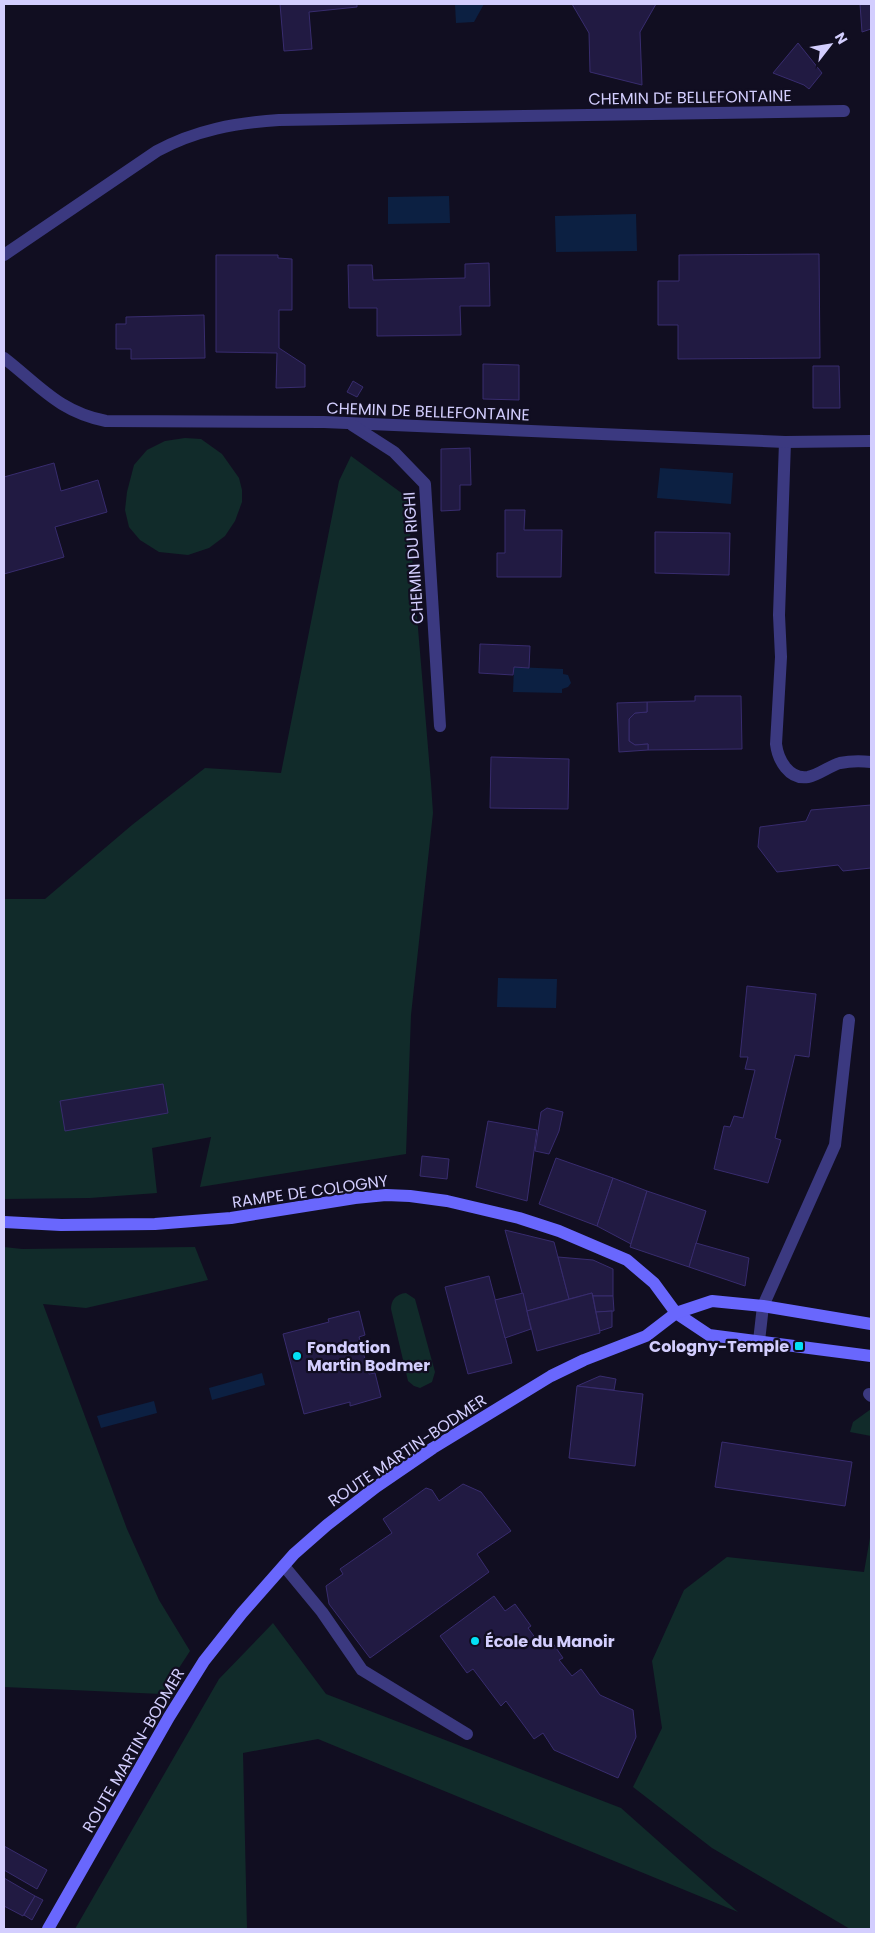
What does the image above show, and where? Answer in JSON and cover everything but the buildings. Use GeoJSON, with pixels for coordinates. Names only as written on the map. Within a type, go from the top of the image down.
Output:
{"type":"FeatureCollection","features":[{"type":"Feature","properties":{"kind":"street","name":"CHEMIN DE BELLEFONTAINE"},"geometry":{"type":"LineString","coordinates":[[4,255],[157,151],[175,141],[221,126],[279,120],[844,111]]}},
{"type":"Feature","properties":{"kind":"street","name":"CHEMIN DE BELLEFONTAINE"},"geometry":{"type":"LineString","coordinates":[[4,358],[58,403],[89,418],[106,421],[350,424],[785,442],[871,441]]}},
{"type":"Feature","properties":{"kind":"street","name":"CHEMIN DU RIGHI"},"geometry":{"type":"LineString","coordinates":[[350,424],[394,452],[425,484],[440,726]]}},
{"type":"Feature","properties":{"kind":"street"},"geometry":{"type":"LineString","coordinates":[[785,442],[779,615],[781,657],[777,753],[786,768],[794,774],[807,777],[840,763],[871,762]]}},
{"type":"Feature","properties":{"kind":"street"},"geometry":{"type":"LineString","coordinates":[[759,1341],[763,1306],[835,1145],[849,1020]]}},
{"type":"Feature","properties":{"kind":"street","name":"RAMPE DE COLOGNY"},"geometry":{"type":"LineString","coordinates":[[4,1222],[61,1225],[155,1224],[231,1218],[354,1198],[386,1195],[447,1201],[519,1218],[559,1231],[627,1260],[654,1283],[676,1313]]}},
{"type":"Feature","properties":{"kind":"street","name":"ROUTE MARTIN-BODMER"},"geometry":{"type":"LineString","coordinates":[[48,1929],[169,1717],[204,1661],[284,1566],[327,1525],[376,1487],[433,1448],[551,1376],[584,1360],[646,1336],[676,1313],[712,1301],[763,1306],[871,1324]]}},
{"type":"Feature","properties":{"kind":"street"},"geometry":{"type":"LineString","coordinates":[[676,1313],[709,1335],[871,1356]]}},
{"type":"Feature","properties":{"kind":"street"},"geometry":{"type":"LineString","coordinates":[[284,1566],[322,1612],[362,1670],[467,1734]]}},
{"type":"Feature","properties":{"kind":"green space"},"geometry":{"type":"Polygon","coordinates":[[[185,438],[201,439],[222,454],[239,478],[242,490],[242,502],[235,521],[225,536],[209,548],[188,555],[159,552],[140,540],[129,527],[125,510],[127,492],[134,465],[147,450],[165,441],[185,438]]]}},
{"type":"Feature","properties":{"kind":"green space"},"geometry":{"type":"Polygon","coordinates":[[[351,456],[407,497],[431,783],[433,813],[411,1015],[406,1154],[200,1187],[211,1137],[152,1148],[157,1193],[90,1198],[4,1199],[4,899],[45,899],[132,825],[205,768],[281,773],[339,481],[351,456]]]}},
{"type":"Feature","properties":{"kind":"green space"},"geometry":{"type":"Polygon","coordinates":[[[4,1247],[22,1249],[195,1247],[208,1280],[86,1308],[43,1304],[127,1529],[159,1600],[190,1651],[162,1694],[4,1687],[4,1247]]]}},
{"type":"Feature","properties":{"kind":"green space"},"geometry":{"type":"Polygon","coordinates":[[[406,1293],[415,1299],[435,1372],[432,1382],[420,1388],[408,1381],[391,1309],[395,1298],[406,1293]]]}},
{"type":"Feature","properties":{"kind":"green space"},"geometry":{"type":"Polygon","coordinates":[[[871,1409],[871,1436],[850,1432],[853,1422],[871,1409]]]}},
{"type":"Feature","properties":{"kind":"green space"},"geometry":{"type":"Polygon","coordinates":[[[871,1532],[871,1929],[850,1929],[712,1848],[633,1787],[662,1728],[652,1661],[684,1590],[727,1557],[864,1572],[871,1532]]]}},
{"type":"Feature","properties":{"kind":"green space"},"geometry":{"type":"Polygon","coordinates":[[[273,1623],[326,1694],[621,1808],[738,1912],[318,1739],[243,1753],[247,1929],[75,1929],[219,1679],[273,1623]]]}},
{"type":"Feature","properties":{"kind":"water"},"geometry":{"type":"Polygon","coordinates":[[[455,4],[484,4],[474,22],[456,23],[455,4]]]}},
{"type":"Feature","properties":{"kind":"water"},"geometry":{"type":"Polygon","coordinates":[[[449,196],[450,223],[388,224],[388,197],[449,196]]]}},
{"type":"Feature","properties":{"kind":"water"},"geometry":{"type":"Polygon","coordinates":[[[636,214],[637,251],[556,252],[555,216],[636,214]]]}},
{"type":"Feature","properties":{"kind":"water"},"geometry":{"type":"Polygon","coordinates":[[[660,468],[733,473],[731,504],[657,498],[660,468]]]}},
{"type":"Feature","properties":{"kind":"water"},"geometry":{"type":"Polygon","coordinates":[[[514,667],[563,669],[563,674],[568,675],[571,683],[568,687],[562,689],[562,693],[513,692],[514,667]]]}},
{"type":"Feature","properties":{"kind":"water"},"geometry":{"type":"Polygon","coordinates":[[[498,978],[557,979],[556,1008],[497,1007],[498,978]]]}},
{"type":"Feature","properties":{"kind":"water"},"geometry":{"type":"Polygon","coordinates":[[[262,1373],[265,1385],[212,1400],[209,1388],[262,1373]]]}},
{"type":"Feature","properties":{"kind":"water"},"geometry":{"type":"Polygon","coordinates":[[[154,1401],[157,1413],[101,1428],[97,1416],[154,1401]]]}},
{"type":"Feature","properties":{"kind":"place","name":"Cologny-Temple"},"geometry":{"type":"Point","coordinates":[799,1346]}},
{"type":"Feature","properties":{"kind":"place","name":"Fondation Martin Bodmer"},"geometry":{"type":"Point","coordinates":[297,1356]}},
{"type":"Feature","properties":{"kind":"place","name":"École du Manoir"},"geometry":{"type":"Point","coordinates":[475,1641]}}]}
